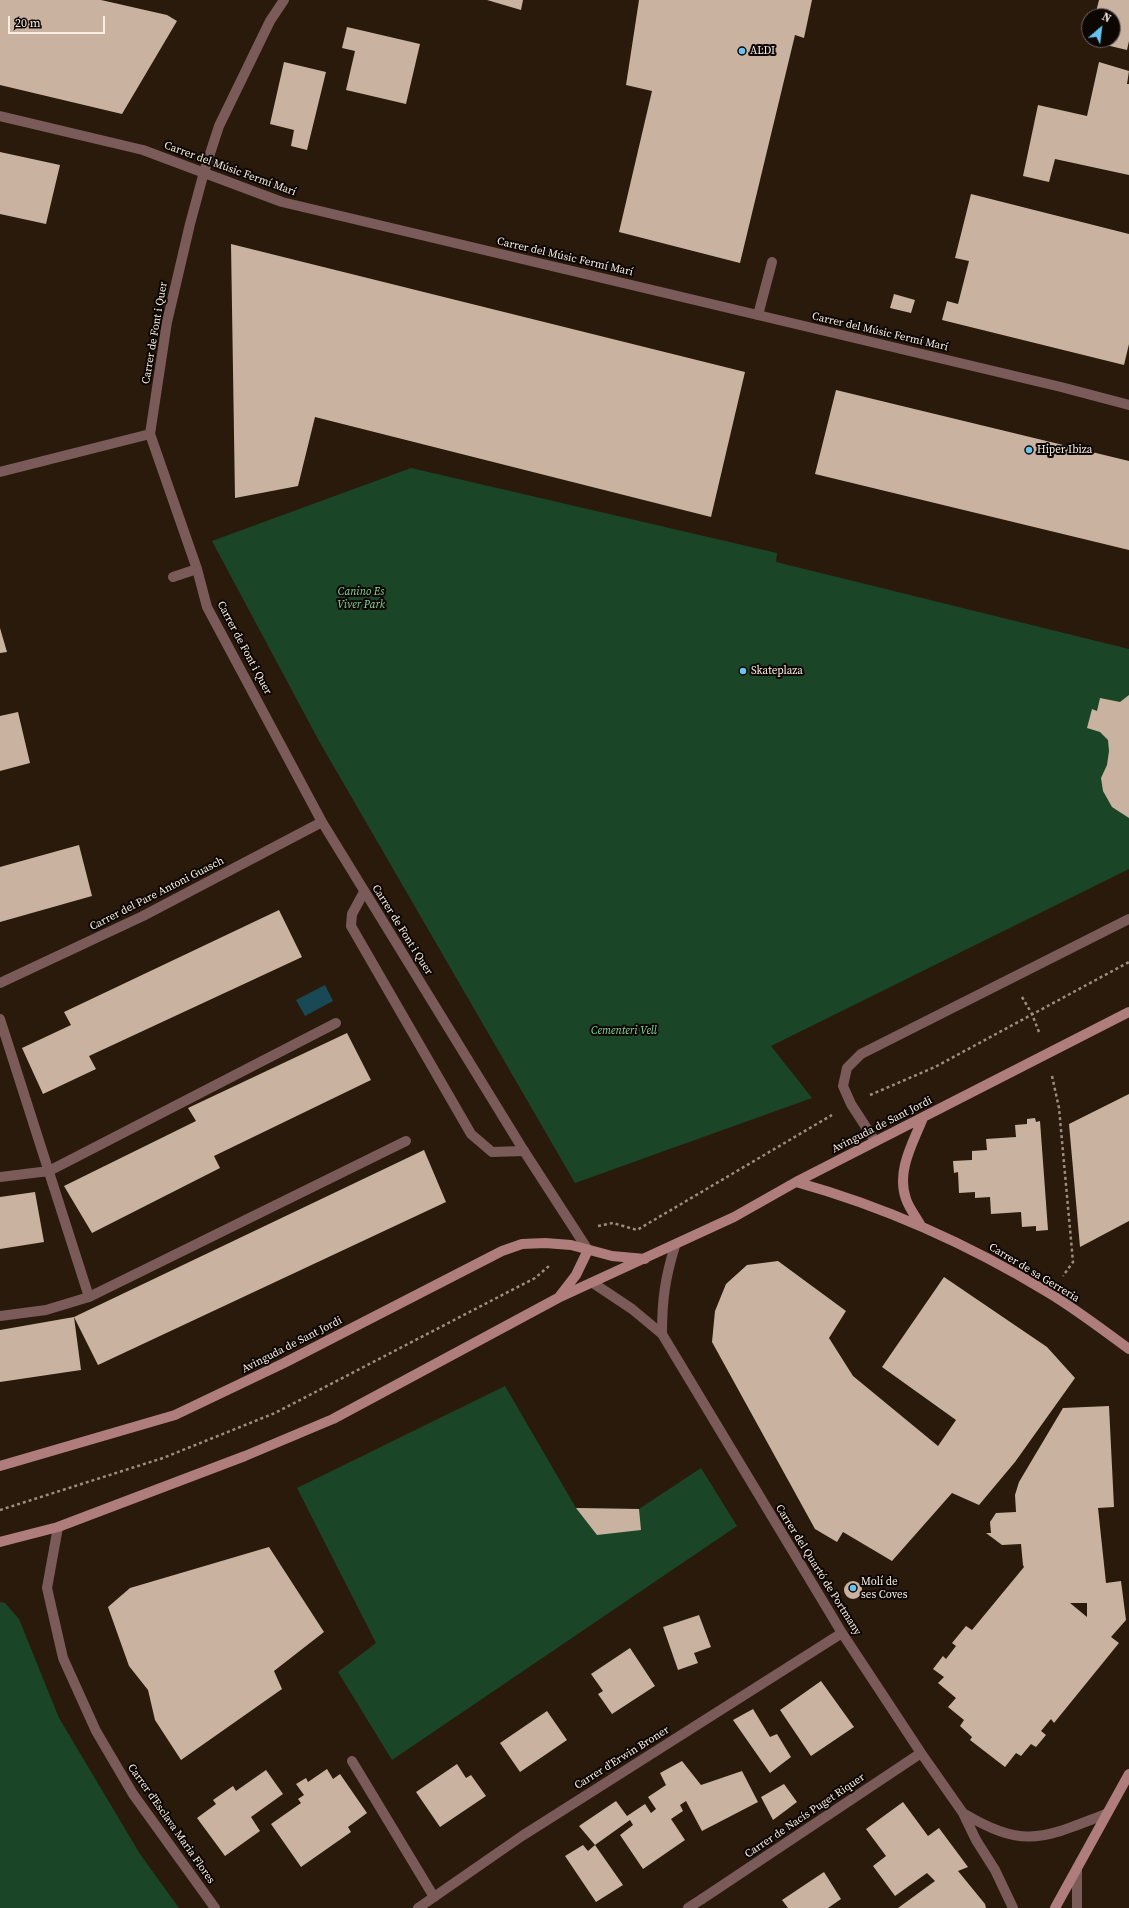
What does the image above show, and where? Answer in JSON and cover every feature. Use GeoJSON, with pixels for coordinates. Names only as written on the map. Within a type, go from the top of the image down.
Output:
{"type":"FeatureCollection","features":[{"type":"Feature","properties":{"kind":"street","name":"Carrer de Font i Quer"},"geometry":{"type":"LineString","coordinates":[[284,0],[270,21],[219,126],[204,172],[190,224],[168,322],[150,434],[197,569],[207,607],[322,822],[524,1151],[588,1250]]}},
{"type":"Feature","properties":{"kind":"street","name":"Carrer del Músic Fermí Marí"},"geometry":{"type":"LineString","coordinates":[[0,116],[143,150],[282,202],[1053,386],[1129,406]]}},
{"type":"Feature","properties":{"kind":"street"},"geometry":{"type":"LineString","coordinates":[[758,315],[772,262]]}},
{"type":"Feature","properties":{"kind":"street"},"geometry":{"type":"LineString","coordinates":[[0,472],[150,434]]}},
{"type":"Feature","properties":{"kind":"street"},"geometry":{"type":"LineString","coordinates":[[173,577],[197,569]]}},
{"type":"Feature","properties":{"kind":"street","name":"Carrer del Pare Antoni Guasch"},"geometry":{"type":"LineString","coordinates":[[0,983],[143,916],[322,822]]}},
{"type":"Feature","properties":{"kind":"street"},"geometry":{"type":"LineString","coordinates":[[364,892],[352,914],[351,926],[471,1134],[492,1152],[524,1151]]}},
{"type":"Feature","properties":{"kind":"street"},"geometry":{"type":"LineString","coordinates":[[875,1141],[851,1104],[843,1086],[847,1068],[861,1054],[1129,919]]}},
{"type":"Feature","properties":{"kind":"street","name":"Avinguda de Sant Jordi"},"geometry":{"type":"LineString","coordinates":[[0,1542],[58,1527],[245,1456],[333,1419],[558,1298],[675,1246],[734,1217],[796,1182],[875,1141],[923,1118],[1129,1012]]}},
{"type":"Feature","properties":{"kind":"street"},"geometry":{"type":"LineString","coordinates":[[0,1019],[89,1297]]}},
{"type":"Feature","properties":{"kind":"street"},"geometry":{"type":"LineString","coordinates":[[0,1177],[48,1171],[336,1023]]}},
{"type":"Feature","properties":{"kind":"street"},"geometry":{"type":"LineString","coordinates":[[921,1226],[906,1199],[903,1179],[906,1157],[923,1118]]}},
{"type":"Feature","properties":{"kind":"street"},"geometry":{"type":"LineString","coordinates":[[0,1316],[46,1310],[89,1297],[406,1141]]}},
{"type":"Feature","properties":{"kind":"street","name":"Carrer de sa Gerreria"},"geometry":{"type":"LineString","coordinates":[[796,1182],[866,1203],[921,1226],[971,1250],[1050,1294],[1129,1350]]}},
{"type":"Feature","properties":{"kind":"street","name":"Avinguda de Sant Jordi"},"geometry":{"type":"LineString","coordinates":[[0,1466],[175,1415],[284,1363],[502,1250],[522,1244],[545,1243],[571,1245],[612,1256],[645,1259]]}},
{"type":"Feature","properties":{"kind":"street"},"geometry":{"type":"LineString","coordinates":[[662,1334],[662,1302],[666,1273],[675,1246]]}},
{"type":"Feature","properties":{"kind":"street","name":"Avinguda de Sant Jordi"},"geometry":{"type":"LineString","coordinates":[[558,1298],[576,1275],[588,1250]]}},
{"type":"Feature","properties":{"kind":"street","name":"Carrer del Quartó de Portmany"},"geometry":{"type":"LineString","coordinates":[[593,1283],[632,1309],[662,1334],[842,1633],[921,1753],[964,1813],[976,1840],[995,1870],[1014,1908]]}},
{"type":"Feature","properties":{"kind":"street","name":"Carrer d'Esclava Maria Flores"},"geometry":{"type":"LineString","coordinates":[[58,1527],[47,1588],[63,1658],[96,1731],[133,1794],[215,1908]]}},
{"type":"Feature","properties":{"kind":"street","name":"Carrer d'Erwin Broner"},"geometry":{"type":"LineString","coordinates":[[418,1908],[522,1836],[842,1633]]}},
{"type":"Feature","properties":{"kind":"street","name":"Carrer de Nacís Puget Riquer"},"geometry":{"type":"LineString","coordinates":[[688,1908],[921,1753]]}},
{"type":"Feature","properties":{"kind":"street"},"geometry":{"type":"LineString","coordinates":[[352,1761],[434,1897]]}},
{"type":"Feature","properties":{"kind":"street"},"geometry":{"type":"LineString","coordinates":[[1055,1908],[1129,1774]]}},
{"type":"Feature","properties":{"kind":"street","name":"Carrer del Quartó de Portmany"},"geometry":{"type":"LineString","coordinates":[[964,1813],[987,1827],[1006,1834],[1027,1837],[1043,1836],[1060,1832],[1106,1814]]}},
{"type":"Feature","properties":{"kind":"street"},"geometry":{"type":"LineString","coordinates":[[1077,1869],[1077,1908]]}},
{"type":"Feature","properties":{"kind":"path"},"geometry":{"type":"LineString","coordinates":[[1011,978],[1032,1014],[1047,1054],[1059,1108],[1073,1262],[1050,1294]]}},
{"type":"Feature","properties":{"kind":"green space"},"geometry":{"type":"Polygon","coordinates":[[[411,468],[777,553],[776,562],[1129,649],[1129,869],[771,1046],[812,1098],[575,1183],[319,741],[212,541],[411,468]]]}},
{"type":"Feature","properties":{"kind":"green space"},"geometry":{"type":"Polygon","coordinates":[[[505,1386],[576,1508],[639,1509],[701,1468],[737,1526],[392,1760],[338,1672],[376,1643],[297,1488],[505,1386]]]}},
{"type":"Feature","properties":{"kind":"green space"},"geometry":{"type":"Polygon","coordinates":[[[0,1602],[5,1603],[19,1619],[59,1718],[140,1854],[179,1908],[0,1908],[0,1602]]]}},
{"type":"Feature","properties":{"kind":"water"},"geometry":{"type":"Polygon","coordinates":[[[325,985],[333,1001],[305,1016],[296,1000],[325,985]]]}},
{"type":"Feature","properties":{"kind":"building"},"geometry":{"type":"Polygon","coordinates":[[[0,0],[101,0],[167,15],[177,21],[122,114],[0,85],[0,0]]]}},
{"type":"Feature","properties":{"kind":"building"},"geometry":{"type":"Polygon","coordinates":[[[487,0],[523,0],[521,10],[487,0]]]}},
{"type":"Feature","properties":{"kind":"building"},"geometry":{"type":"Polygon","coordinates":[[[639,0],[812,0],[804,38],[795,35],[740,263],[619,232],[652,91],[626,85],[639,0]]]}},
{"type":"Feature","properties":{"kind":"building"},"geometry":{"type":"Polygon","coordinates":[[[1099,0],[1129,0],[1129,41],[1127,50],[1119,48],[1121,48],[1121,8],[1097,8],[1099,0]]]}},
{"type":"Feature","properties":{"kind":"building"},"geometry":{"type":"Polygon","coordinates":[[[347,27],[420,44],[406,104],[346,90],[355,51],[342,48],[347,27]]]}},
{"type":"Feature","properties":{"kind":"building"},"geometry":{"type":"Polygon","coordinates":[[[284,62],[326,72],[307,150],[291,146],[294,130],[270,124],[284,62]]]}},
{"type":"Feature","properties":{"kind":"building"},"geometry":{"type":"Polygon","coordinates":[[[1099,62],[1129,71],[1127,84],[1129,84],[1129,175],[1055,159],[1049,182],[1023,176],[1038,105],[1087,116],[1099,62]]]}},
{"type":"Feature","properties":{"kind":"building"},"geometry":{"type":"Polygon","coordinates":[[[0,152],[60,165],[46,224],[0,214],[0,152]]]}},
{"type":"Feature","properties":{"kind":"building"},"geometry":{"type":"Polygon","coordinates":[[[971,194],[1129,234],[1129,344],[1124,365],[942,320],[947,301],[958,304],[969,261],[955,258],[971,194]]]}},
{"type":"Feature","properties":{"kind":"building"},"geometry":{"type":"Polygon","coordinates":[[[231,244],[745,372],[711,517],[315,417],[298,486],[235,498],[231,244]]]}},
{"type":"Feature","properties":{"kind":"building"},"geometry":{"type":"Polygon","coordinates":[[[894,294],[915,300],[911,313],[890,308],[894,294]]]}},
{"type":"Feature","properties":{"kind":"building"},"geometry":{"type":"Polygon","coordinates":[[[836,390],[1129,461],[1129,550],[815,474],[836,390]]]}},
{"type":"Feature","properties":{"kind":"building"},"geometry":{"type":"Polygon","coordinates":[[[0,628],[7,652],[0,653],[0,628]]]}},
{"type":"Feature","properties":{"kind":"building"},"geometry":{"type":"Polygon","coordinates":[[[1129,695],[1129,818],[1112,807],[1103,791],[1101,778],[1107,765],[1109,751],[1108,740],[1100,732],[1087,728],[1092,709],[1097,711],[1100,698],[1120,702],[1129,695]]]}},
{"type":"Feature","properties":{"kind":"building"},"geometry":{"type":"Polygon","coordinates":[[[18,712],[30,763],[0,771],[0,716],[18,712]]]}},
{"type":"Feature","properties":{"kind":"building"},"geometry":{"type":"Polygon","coordinates":[[[79,845],[92,896],[0,922],[0,867],[79,845]]]}},
{"type":"Feature","properties":{"kind":"building"},"geometry":{"type":"Polygon","coordinates":[[[279,910],[302,957],[89,1056],[96,1069],[43,1094],[22,1048],[71,1025],[64,1012],[279,910]]]}},
{"type":"Feature","properties":{"kind":"building"},"geometry":{"type":"Polygon","coordinates":[[[347,1033],[371,1080],[214,1156],[220,1168],[92,1233],[64,1186],[196,1121],[188,1108],[347,1033]]]}},
{"type":"Feature","properties":{"kind":"building"},"geometry":{"type":"Polygon","coordinates":[[[1129,1094],[1129,1221],[1080,1247],[1069,1124],[1129,1094]]]}},
{"type":"Feature","properties":{"kind":"building"},"geometry":{"type":"Polygon","coordinates":[[[1035,1118],[1036,1122],[1040,1121],[1048,1230],[1036,1231],[1036,1226],[1022,1227],[1021,1212],[991,1214],[990,1197],[975,1198],[975,1192],[959,1193],[958,1172],[954,1173],[953,1161],[972,1160],[972,1151],[987,1150],[986,1139],[1016,1137],[1015,1125],[1027,1124],[1027,1119],[1035,1118]]]}},
{"type":"Feature","properties":{"kind":"building"},"geometry":{"type":"Polygon","coordinates":[[[424,1150],[446,1202],[98,1365],[74,1317],[424,1150]]]}},
{"type":"Feature","properties":{"kind":"building"},"geometry":{"type":"Polygon","coordinates":[[[35,1192],[44,1242],[0,1249],[0,1197],[35,1192]]]}},
{"type":"Feature","properties":{"kind":"building"},"geometry":{"type":"Polygon","coordinates":[[[778,1261],[846,1311],[829,1338],[853,1376],[938,1446],[956,1420],[882,1367],[944,1277],[1047,1347],[1075,1378],[1015,1462],[979,1505],[952,1493],[892,1561],[843,1532],[837,1542],[815,1529],[712,1342],[715,1311],[726,1284],[747,1265],[778,1261]]]}},
{"type":"Feature","properties":{"kind":"building"},"geometry":{"type":"Polygon","coordinates":[[[74,1317],[81,1370],[0,1382],[0,1330],[74,1317]]]}},
{"type":"Feature","properties":{"kind":"building"},"geometry":{"type":"Polygon","coordinates":[[[1109,1406],[1114,1507],[1098,1508],[1106,1583],[1121,1581],[1126,1620],[1111,1637],[1119,1643],[1054,1723],[1051,1719],[1041,1731],[1046,1735],[1036,1747],[1031,1744],[1021,1756],[1016,1753],[1005,1767],[970,1740],[972,1737],[960,1726],[964,1720],[948,1707],[956,1698],[938,1683],[944,1677],[933,1669],[943,1656],[946,1659],[956,1646],[952,1643],[966,1626],[972,1630],[1024,1567],[1021,1544],[1002,1545],[986,1533],[991,1533],[990,1522],[996,1513],[1016,1512],[1015,1495],[1019,1482],[1063,1408],[1109,1406]],[[1070,1603],[1087,1617],[1087,1603],[1070,1603]]]}},
{"type":"Feature","properties":{"kind":"building"},"geometry":{"type":"Polygon","coordinates":[[[576,1508],[639,1509],[641,1530],[597,1535],[576,1508]]]}},
{"type":"Feature","properties":{"kind":"building"},"geometry":{"type":"Polygon","coordinates":[[[269,1547],[324,1632],[274,1671],[282,1689],[181,1760],[155,1720],[148,1690],[129,1666],[108,1607],[130,1588],[269,1547]]]}},
{"type":"Feature","properties":{"kind":"building","name":"Molí de ses Coves"},"geometry":{"type":"Polygon","coordinates":[[[849,1581],[857,1581],[862,1586],[860,1597],[857,1599],[849,1599],[844,1594],[844,1586],[849,1581]]]}},
{"type":"Feature","properties":{"kind":"building"},"geometry":{"type":"Polygon","coordinates":[[[699,1615],[711,1647],[694,1653],[698,1663],[678,1670],[663,1627],[699,1615]]]}},
{"type":"Feature","properties":{"kind":"building"},"geometry":{"type":"Polygon","coordinates":[[[630,1648],[655,1686],[612,1714],[598,1694],[603,1691],[591,1674],[630,1648]]]}},
{"type":"Feature","properties":{"kind":"building"},"geometry":{"type":"Polygon","coordinates":[[[821,1681],[854,1727],[811,1756],[780,1710],[821,1681]]]}},
{"type":"Feature","properties":{"kind":"building"},"geometry":{"type":"Polygon","coordinates":[[[753,1709],[770,1737],[777,1734],[791,1757],[770,1773],[733,1720],[753,1709]]]}},
{"type":"Feature","properties":{"kind":"building"},"geometry":{"type":"Polygon","coordinates":[[[547,1711],[567,1740],[520,1772],[500,1743],[547,1711]]]}},
{"type":"Feature","properties":{"kind":"building"},"geometry":{"type":"Polygon","coordinates":[[[682,1761],[701,1785],[742,1771],[758,1802],[702,1831],[686,1801],[680,1805],[683,1811],[671,1819],[685,1840],[643,1869],[620,1835],[633,1825],[630,1820],[595,1845],[579,1826],[616,1801],[627,1816],[645,1804],[651,1813],[656,1809],[648,1797],[666,1785],[660,1773],[682,1761]]]}},
{"type":"Feature","properties":{"kind":"building"},"geometry":{"type":"Polygon","coordinates":[[[457,1764],[466,1778],[471,1775],[486,1796],[440,1827],[416,1792],[457,1764]]]}},
{"type":"Feature","properties":{"kind":"building"},"geometry":{"type":"Polygon","coordinates":[[[327,1769],[333,1779],[340,1774],[367,1813],[348,1827],[351,1832],[301,1867],[271,1824],[301,1803],[298,1799],[304,1795],[296,1784],[306,1778],[308,1782],[327,1769]]]}},
{"type":"Feature","properties":{"kind":"building"},"geometry":{"type":"Polygon","coordinates":[[[266,1770],[283,1794],[251,1817],[260,1831],[225,1856],[197,1818],[216,1804],[213,1800],[233,1786],[236,1791],[266,1770]]]}},
{"type":"Feature","properties":{"kind":"building"},"geometry":{"type":"Polygon","coordinates":[[[784,1784],[797,1802],[773,1820],[761,1797],[784,1784]]]}},
{"type":"Feature","properties":{"kind":"building"},"geometry":{"type":"Polygon","coordinates":[[[903,1802],[928,1836],[939,1828],[968,1867],[958,1871],[985,1904],[986,1908],[898,1908],[935,1881],[927,1873],[895,1896],[873,1866],[886,1856],[866,1829],[903,1802]]]}},
{"type":"Feature","properties":{"kind":"building"},"geometry":{"type":"Polygon","coordinates":[[[583,1845],[588,1851],[595,1845],[623,1885],[596,1902],[565,1856],[583,1845]]]}},
{"type":"Feature","properties":{"kind":"building"},"geometry":{"type":"Polygon","coordinates":[[[824,1872],[841,1899],[828,1908],[788,1908],[782,1900],[824,1872]]]}},
{"type":"Feature","properties":{"kind":"place","name":"ALDI"},"geometry":{"type":"Point","coordinates":[742,51]}},
{"type":"Feature","properties":{"kind":"place","name":"Hiper Ibiza"},"geometry":{"type":"Point","coordinates":[1029,450]}},
{"type":"Feature","properties":{"kind":"place","name":"Skateplaza"},"geometry":{"type":"Point","coordinates":[743,671]}},
{"type":"Feature","properties":{"kind":"place","name":"Molí de ses Coves"},"geometry":{"type":"Point","coordinates":[853,1588]}},
{"type":"Feature","properties":{"kind":"park label","name":"Canino Es Viver Park"},"geometry":{"type":"Point","coordinates":[361,598]}},
{"type":"Feature","properties":{"kind":"park label","name":"Cementeri Vell"},"geometry":{"type":"Point","coordinates":[624,1031]}}]}
